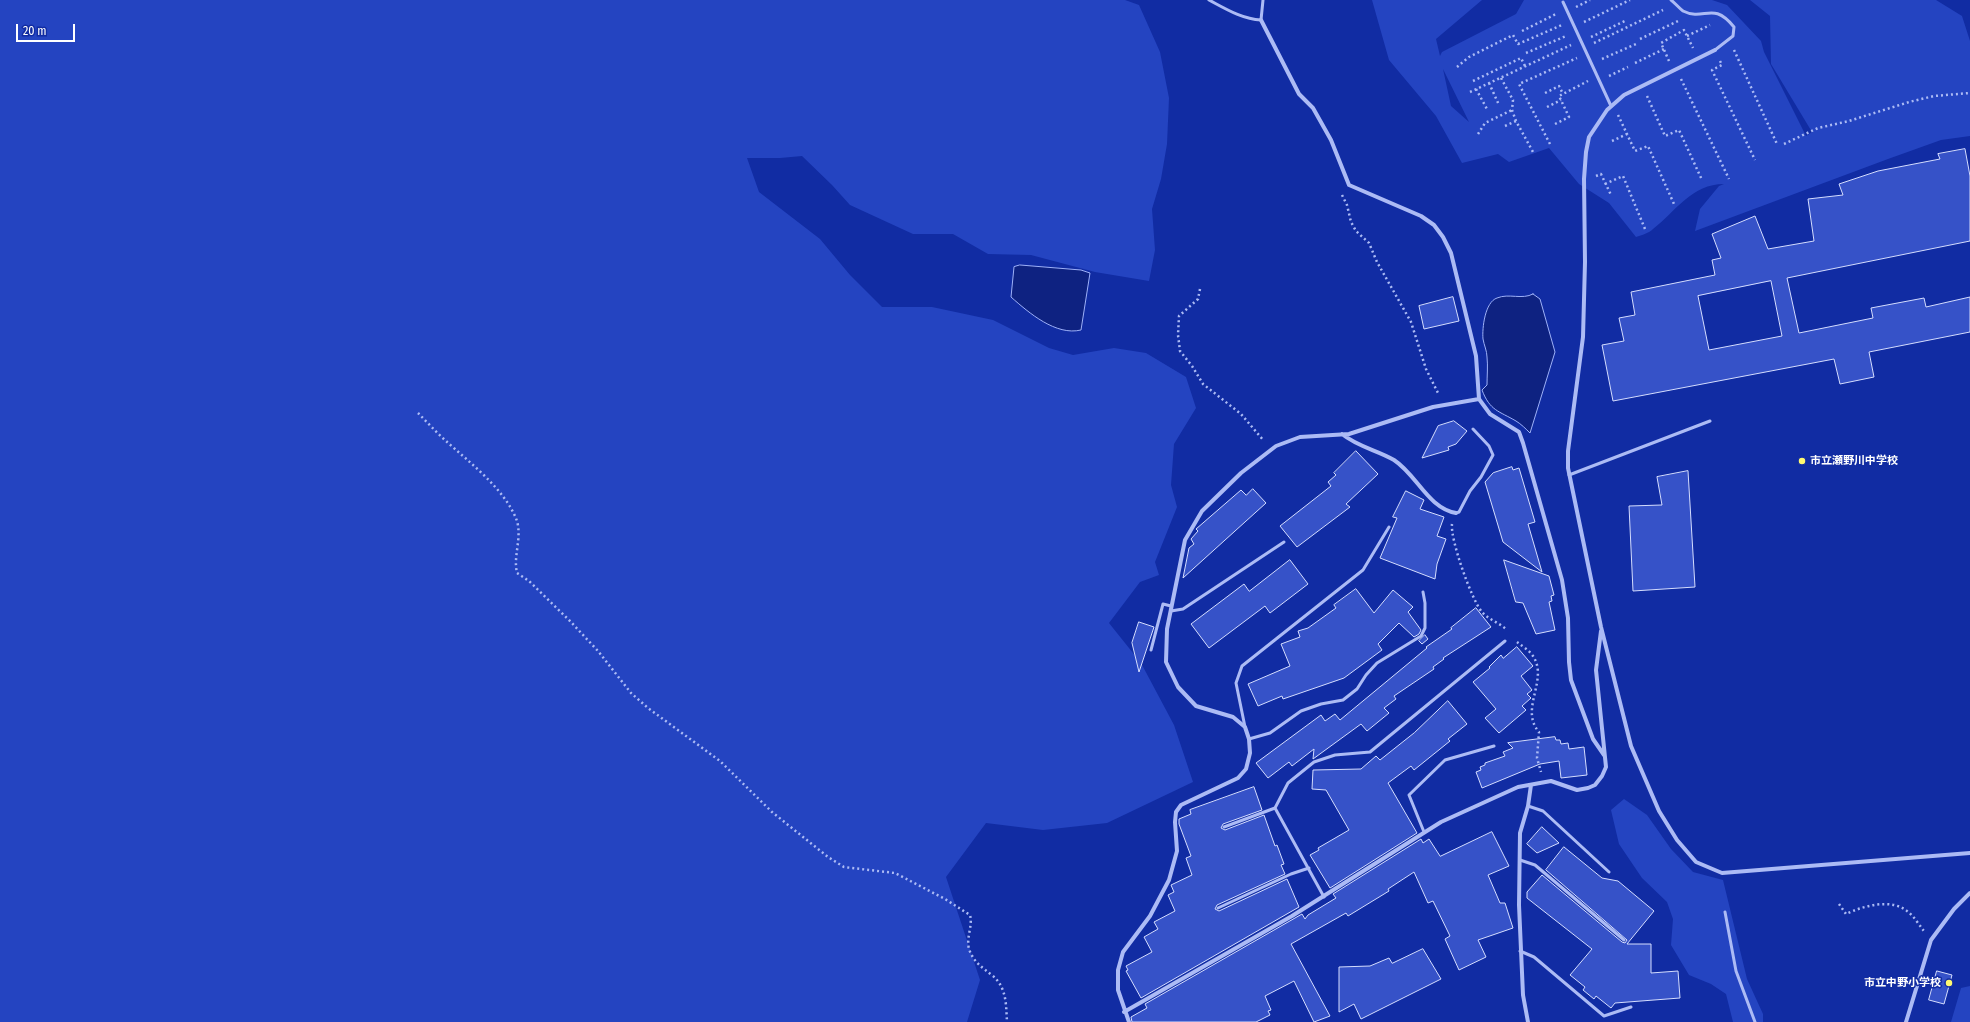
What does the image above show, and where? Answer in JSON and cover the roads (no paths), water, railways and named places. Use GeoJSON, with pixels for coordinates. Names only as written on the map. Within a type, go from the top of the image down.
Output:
{"type":"FeatureCollection","features":[{"type":"Feature","properties":{"kind":"street"},"geometry":{"type":"LineString","coordinates":[[1261,20],[1299,94],[1313,108],[1331,140],[1349,185],[1421,216],[1434,225],[1443,237],[1451,253],[1476,356],[1479,400],[1490,414],[1519,432],[1523,442],[1562,580],[1568,618],[1571,680],[1593,739],[1604,755]]}},
{"type":"Feature","properties":{"kind":"street"},"geometry":{"type":"LineString","coordinates":[[1715,50],[1622,96],[1611,106],[1596,124],[1589,137],[1586,152],[1584,179],[1585,262],[1583,336],[1568,451],[1569,474],[1601,627],[1630,746],[1659,812],[1677,840],[1696,862],[1722,873],[1970,853]]}},
{"type":"Feature","properties":{"kind":"street"},"geometry":{"type":"LineString","coordinates":[[1129,1022],[1124,1012],[1118,990],[1118,970],[1123,952],[1150,916],[1169,880],[1177,851],[1175,822],[1176,812],[1181,805],[1238,778],[1246,769],[1248,760],[1249,739],[1245,727],[1233,717],[1196,706],[1178,687],[1166,662],[1167,629],[1185,540],[1202,511],[1241,472],[1271,449],[1300,437],[1342,434],[1443,405],[1479,400]]}},
{"type":"Feature","properties":{"kind":"street"},"geometry":{"type":"LineString","coordinates":[[1342,434],[1361,447],[1394,460],[1410,474],[1436,504],[1443,509],[1456,513]]}},
{"type":"Feature","properties":{"kind":"street"},"geometry":{"type":"LineString","coordinates":[[1124,1012],[1324,897],[1441,822],[1511,790],[1531,785],[1551,781],[1577,790],[1595,785],[1602,776],[1606,767],[1596,670],[1601,627]]}},
{"type":"Feature","properties":{"kind":"street"},"geometry":{"type":"LineString","coordinates":[[1528,1022],[1523,995],[1519,905],[1520,833],[1528,806],[1531,785]]}},
{"type":"Feature","properties":{"kind":"street"},"geometry":{"type":"LineString","coordinates":[[1906,1022],[1931,940],[1954,909],[1970,893]]}},
{"type":"Feature","properties":{"kind":"lane"},"geometry":{"type":"LineString","coordinates":[[1209,0],[1239,16],[1251,20],[1261,20],[1263,0]]}},
{"type":"Feature","properties":{"kind":"lane"},"geometry":{"type":"LineString","coordinates":[[1671,0],[1684,11],[1699,14],[1715,11],[1727,18],[1734,27],[1733,36],[1715,50]]}},
{"type":"Feature","properties":{"kind":"lane"},"geometry":{"type":"LineString","coordinates":[[1563,2],[1611,106]]}},
{"type":"Feature","properties":{"kind":"lane"},"geometry":{"type":"LineString","coordinates":[[1569,474],[1710,421]]}},
{"type":"Feature","properties":{"kind":"lane"},"geometry":{"type":"LineString","coordinates":[[1456,513],[1459,512],[1470,491],[1481,477],[1493,455],[1489,446],[1473,428]]}},
{"type":"Feature","properties":{"kind":"lane"},"geometry":{"type":"LineString","coordinates":[[1245,727],[1236,683],[1242,666],[1363,570],[1388,527]]}},
{"type":"Feature","properties":{"kind":"lane"},"geometry":{"type":"LineString","coordinates":[[1151,650],[1162,604],[1171,609],[1183,609],[1284,542]]}},
{"type":"Feature","properties":{"kind":"lane"},"geometry":{"type":"LineString","coordinates":[[1249,739],[1270,733],[1301,711],[1321,704],[1343,700],[1357,689],[1366,675],[1377,663],[1421,636],[1424,628],[1425,603],[1423,592]]}},
{"type":"Feature","properties":{"kind":"lane"},"geometry":{"type":"LineString","coordinates":[[1224,827],[1275,808],[1288,783],[1314,762],[1335,755],[1370,752],[1505,640]]}},
{"type":"Feature","properties":{"kind":"lane"},"geometry":{"type":"LineString","coordinates":[[1424,832],[1409,795],[1445,760],[1494,746]]}},
{"type":"Feature","properties":{"kind":"lane"},"geometry":{"type":"LineString","coordinates":[[1528,806],[1543,812],[1609,872]]}},
{"type":"Feature","properties":{"kind":"lane"},"geometry":{"type":"LineString","coordinates":[[1275,808],[1324,897]]}},
{"type":"Feature","properties":{"kind":"lane"},"geometry":{"type":"LineString","coordinates":[[1520,860],[1535,865],[1624,940]]}},
{"type":"Feature","properties":{"kind":"lane"},"geometry":{"type":"LineString","coordinates":[[1218,908],[1291,874],[1309,868]]}},
{"type":"Feature","properties":{"kind":"lane"},"geometry":{"type":"LineString","coordinates":[[1725,912],[1736,971],[1755,1022]]}},
{"type":"Feature","properties":{"kind":"lane"},"geometry":{"type":"LineString","coordinates":[[1520,951],[1534,957],[1604,1016],[1631,1006]]}},
{"type":"Feature","properties":{"kind":"place","name":"市立瀬野川中学校"},"geometry":{"type":"Point","coordinates":[1802,461]}},
{"type":"Feature","properties":{"kind":"place","name":"市立中野小学校"},"geometry":{"type":"Point","coordinates":[1949,983]}}]}
